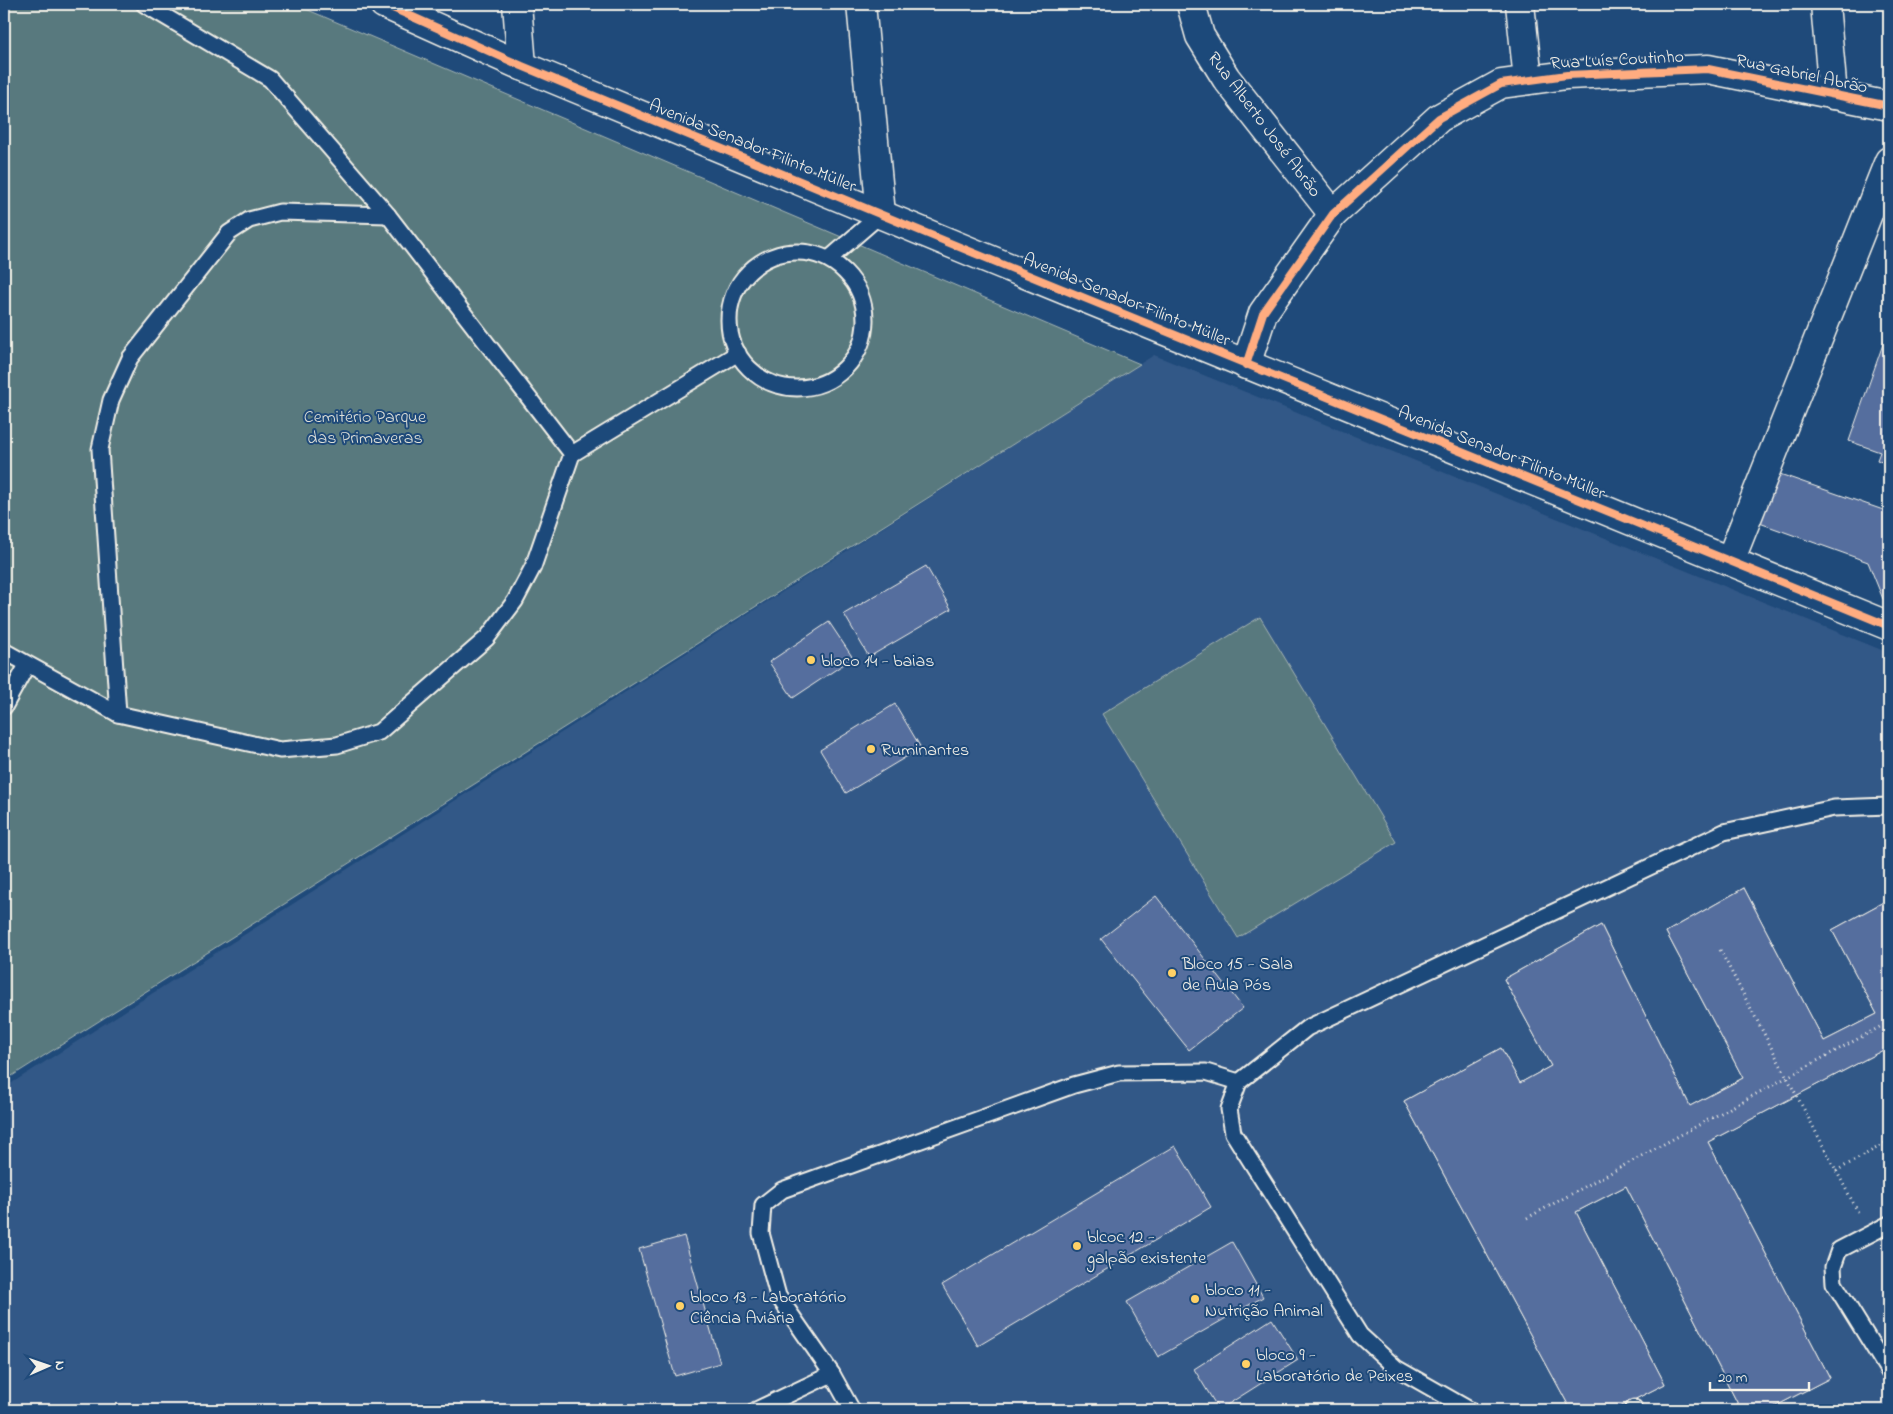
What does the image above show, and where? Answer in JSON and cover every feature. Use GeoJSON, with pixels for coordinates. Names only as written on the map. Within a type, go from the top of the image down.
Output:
{"type":"FeatureCollection","features":[{"type":"Feature","properties":{"kind":"street","name":"Avenida Senador Filinto Müller"},"geometry":{"type":"LineString","coordinates":[[384,4],[522,66],[1889,626]]}},
{"type":"Feature","properties":{"kind":"street"},"geometry":{"type":"LineString","coordinates":[[517,4],[522,66]]}},
{"type":"Feature","properties":{"kind":"street"},"geometry":{"type":"LineString","coordinates":[[861,4],[881,214]]}},
{"type":"Feature","properties":{"kind":"street","name":"Rua Alberto José Abrão"},"geometry":{"type":"LineString","coordinates":[[1191,4],[1200,36],[1226,78],[1333,214]]}},
{"type":"Feature","properties":{"kind":"street"},"geometry":{"type":"LineString","coordinates":[[1520,4],[1528,80]]}},
{"type":"Feature","properties":{"kind":"street"},"geometry":{"type":"LineString","coordinates":[[1825,4],[1833,95]]}},
{"type":"Feature","properties":{"kind":"street","name":"Rua Luís Coutinho"},"geometry":{"type":"LineString","coordinates":[[1333,214],[1439,118],[1501,84],[1567,75],[1708,69]]}},
{"type":"Feature","properties":{"kind":"street","name":"Rua Gabriel Abrão"},"geometry":{"type":"LineString","coordinates":[[1708,69],[1889,106]]}},
{"type":"Feature","properties":{"kind":"street"},"geometry":{"type":"LineString","coordinates":[[1730,561],[1889,160]]}},
{"type":"Feature","properties":{"kind":"street"},"geometry":{"type":"LineString","coordinates":[[1246,364],[1263,313],[1333,214]]}},
{"type":"Feature","properties":{"kind":"lane"},"geometry":{"type":"LineString","coordinates":[[144,4],[270,79],[388,214],[572,454]]}},
{"type":"Feature","properties":{"kind":"lane"},"geometry":{"type":"LineString","coordinates":[[118,714],[100,449],[111,400],[130,358],[229,234],[249,220],[280,212],[388,214]]}},
{"type":"Feature","properties":{"kind":"lane"},"geometry":{"type":"LineString","coordinates":[[828,260],[881,214]]}},
{"type":"Feature","properties":{"kind":"lane"},"geometry":{"type":"LineString","coordinates":[[791,252],[810,253],[828,260],[844,271],[856,286],[863,305],[865,324],[860,343],[852,360],[838,374],[821,384],[802,388],[783,387],[765,380],[749,369],[738,353],[730,336],[729,316],[733,297],[742,280],[755,266],[772,256],[791,252]]}},
{"type":"Feature","properties":{"kind":"lane"},"geometry":{"type":"LineString","coordinates":[[4,652],[118,714],[280,750],[336,745],[379,732],[486,638],[515,601],[533,567],[572,454],[738,353]]}},
{"type":"Feature","properties":{"kind":"lane"},"geometry":{"type":"LineString","coordinates":[[4,707],[27,665]]}},
{"type":"Feature","properties":{"kind":"lane"},"geometry":{"type":"LineString","coordinates":[[1470,1410],[1396,1368],[1360,1335],[1233,1133],[1229,1109],[1239,1082],[1308,1028],[1724,832],[1834,808],[1889,806]]}},
{"type":"Feature","properties":{"kind":"lane"},"geometry":{"type":"LineString","coordinates":[[852,1410],[832,1374],[778,1296],[761,1233],[763,1205],[782,1190],[1074,1085],[1119,1073],[1206,1072],[1239,1082]]}},
{"type":"Feature","properties":{"kind":"lane"},"geometry":{"type":"LineString","coordinates":[[1889,1224],[1839,1250],[1832,1267],[1834,1283],[1889,1372]]}},
{"type":"Feature","properties":{"kind":"lane"},"geometry":{"type":"LineString","coordinates":[[756,1410],[832,1374]]}},
{"type":"Feature","properties":{"kind":"path"},"geometry":{"type":"LineString","coordinates":[[1720,950],[1870,1234]]}},
{"type":"Feature","properties":{"kind":"path"},"geometry":{"type":"LineString","coordinates":[[1527,1218],[1889,1022]]}},
{"type":"Feature","properties":{"kind":"path"},"geometry":{"type":"LineString","coordinates":[[1836,1170],[1889,1141]]}},
{"type":"Feature","properties":{"kind":"shaded area"},"geometry":{"type":"Polygon","coordinates":[[[1154,355],[1889,653],[1889,1410],[4,1410],[4,1088],[1154,355]]]}},
{"type":"Feature","properties":{"kind":"green space","name":"Cemitério Parque das Primaveras"},"geometry":{"type":"Polygon","coordinates":[[[4,4],[294,4],[1140,364],[4,1081],[4,4]]]}},
{"type":"Feature","properties":{"kind":"green space"},"geometry":{"type":"Polygon","coordinates":[[[1260,617],[1396,842],[1238,938],[1102,714],[1260,617]]]}},
{"type":"Feature","properties":{"kind":"building"},"geometry":{"type":"Polygon","coordinates":[[[1889,327],[1889,465],[1877,460],[1880,452],[1849,441],[1889,327]]]}},
{"type":"Feature","properties":{"kind":"building"},"geometry":{"type":"Polygon","coordinates":[[[1774,472],[1889,512],[1889,596],[1883,599],[1868,562],[1754,521],[1774,472]]]}},
{"type":"Feature","properties":{"kind":"building"},"geometry":{"type":"Polygon","coordinates":[[[926,566],[951,609],[869,657],[844,614],[926,566]]]}},
{"type":"Feature","properties":{"kind":"building","name":"bloco 14 - baias"},"geometry":{"type":"Polygon","coordinates":[[[829,622],[853,658],[793,698],[769,662],[829,622]]]}},
{"type":"Feature","properties":{"kind":"building","name":"Ruminantes"},"geometry":{"type":"Polygon","coordinates":[[[895,704],[921,748],[846,793],[820,750],[895,704]]]}},
{"type":"Feature","properties":{"kind":"building"},"geometry":{"type":"Polygon","coordinates":[[[1744,888],[1824,1041],[1877,1014],[1832,930],[1889,899],[1889,1052],[1887,1048],[1708,1142],[1830,1378],[1768,1410],[1741,1410],[1626,1186],[1576,1212],[1665,1384],[1614,1410],[1571,1410],[1404,1101],[1501,1048],[1520,1083],[1551,1066],[1504,979],[1601,925],[1690,1106],[1743,1078],[1666,932],[1744,888]],[[1577,1085],[1523,1113],[1554,1174],[1608,1147],[1577,1085]]]}},
{"type":"Feature","properties":{"kind":"building"},"geometry":{"type":"Polygon","coordinates":[[[1744,888],[1824,1041],[1877,1014],[1832,930],[1889,899],[1889,1052],[1887,1048],[1708,1142],[1830,1378],[1768,1410],[1741,1410],[1626,1186],[1576,1212],[1665,1384],[1614,1410],[1571,1410],[1404,1101],[1501,1048],[1520,1083],[1551,1066],[1504,979],[1601,925],[1690,1106],[1743,1078],[1666,932],[1744,888]]]}},
{"type":"Feature","properties":{"kind":"building","name":"Bloco 15 - Sala de Aula Pós"},"geometry":{"type":"Polygon","coordinates":[[[1156,896],[1243,1008],[1189,1050],[1101,939],[1156,896]]]}},
{"type":"Feature","properties":{"kind":"building","name":"blcoc 12 - galpão existente"},"geometry":{"type":"Polygon","coordinates":[[[1175,1146],[1211,1207],[978,1346],[942,1285],[1175,1146]]]}},
{"type":"Feature","properties":{"kind":"building","name":"bloco 13 - Laboratório Ciência Aviária"},"geometry":{"type":"Polygon","coordinates":[[[684,1236],[720,1363],[675,1376],[639,1249],[684,1236]]]}},
{"type":"Feature","properties":{"kind":"building","name":"bloco 11 - Nutrição Animal"},"geometry":{"type":"Polygon","coordinates":[[[1232,1242],[1263,1297],[1158,1357],[1127,1302],[1232,1242]]]}},
{"type":"Feature","properties":{"kind":"building","name":"bloco 9 - Laboratório de Peixes"},"geometry":{"type":"Polygon","coordinates":[[[1272,1319],[1298,1360],[1219,1410],[1194,1369],[1272,1319]]]}},
{"type":"Feature","properties":{"kind":"cycle path"},"geometry":{"type":"LineString","coordinates":[[384,4],[522,66],[974,253],[1889,626]]}},
{"type":"Feature","properties":{"kind":"cycle path"},"geometry":{"type":"LineString","coordinates":[[1246,365],[1263,313],[1333,214],[1439,118],[1501,84],[1567,75],[1708,69],[1889,106]]}},
{"type":"Feature","properties":{"kind":"place","name":"bloco 14 - baias"},"geometry":{"type":"Point","coordinates":[811,660]}},
{"type":"Feature","properties":{"kind":"place","name":"Ruminantes"},"geometry":{"type":"Point","coordinates":[871,749]}},
{"type":"Feature","properties":{"kind":"place","name":"Bloco 15 - Sala de Aula Pós"},"geometry":{"type":"Point","coordinates":[1172,973]}},
{"type":"Feature","properties":{"kind":"place","name":"blcoc 12 - galpão existente"},"geometry":{"type":"Point","coordinates":[1077,1246]}},
{"type":"Feature","properties":{"kind":"place","name":"bloco 11 - Nutrição Animal"},"geometry":{"type":"Point","coordinates":[1195,1299]}},
{"type":"Feature","properties":{"kind":"place","name":"bloco 13 - Laboratório Ciência Aviária"},"geometry":{"type":"Point","coordinates":[680,1306]}},
{"type":"Feature","properties":{"kind":"place","name":"bloco 9 - Laboratório de Peixes"},"geometry":{"type":"Point","coordinates":[1246,1364]}}]}
